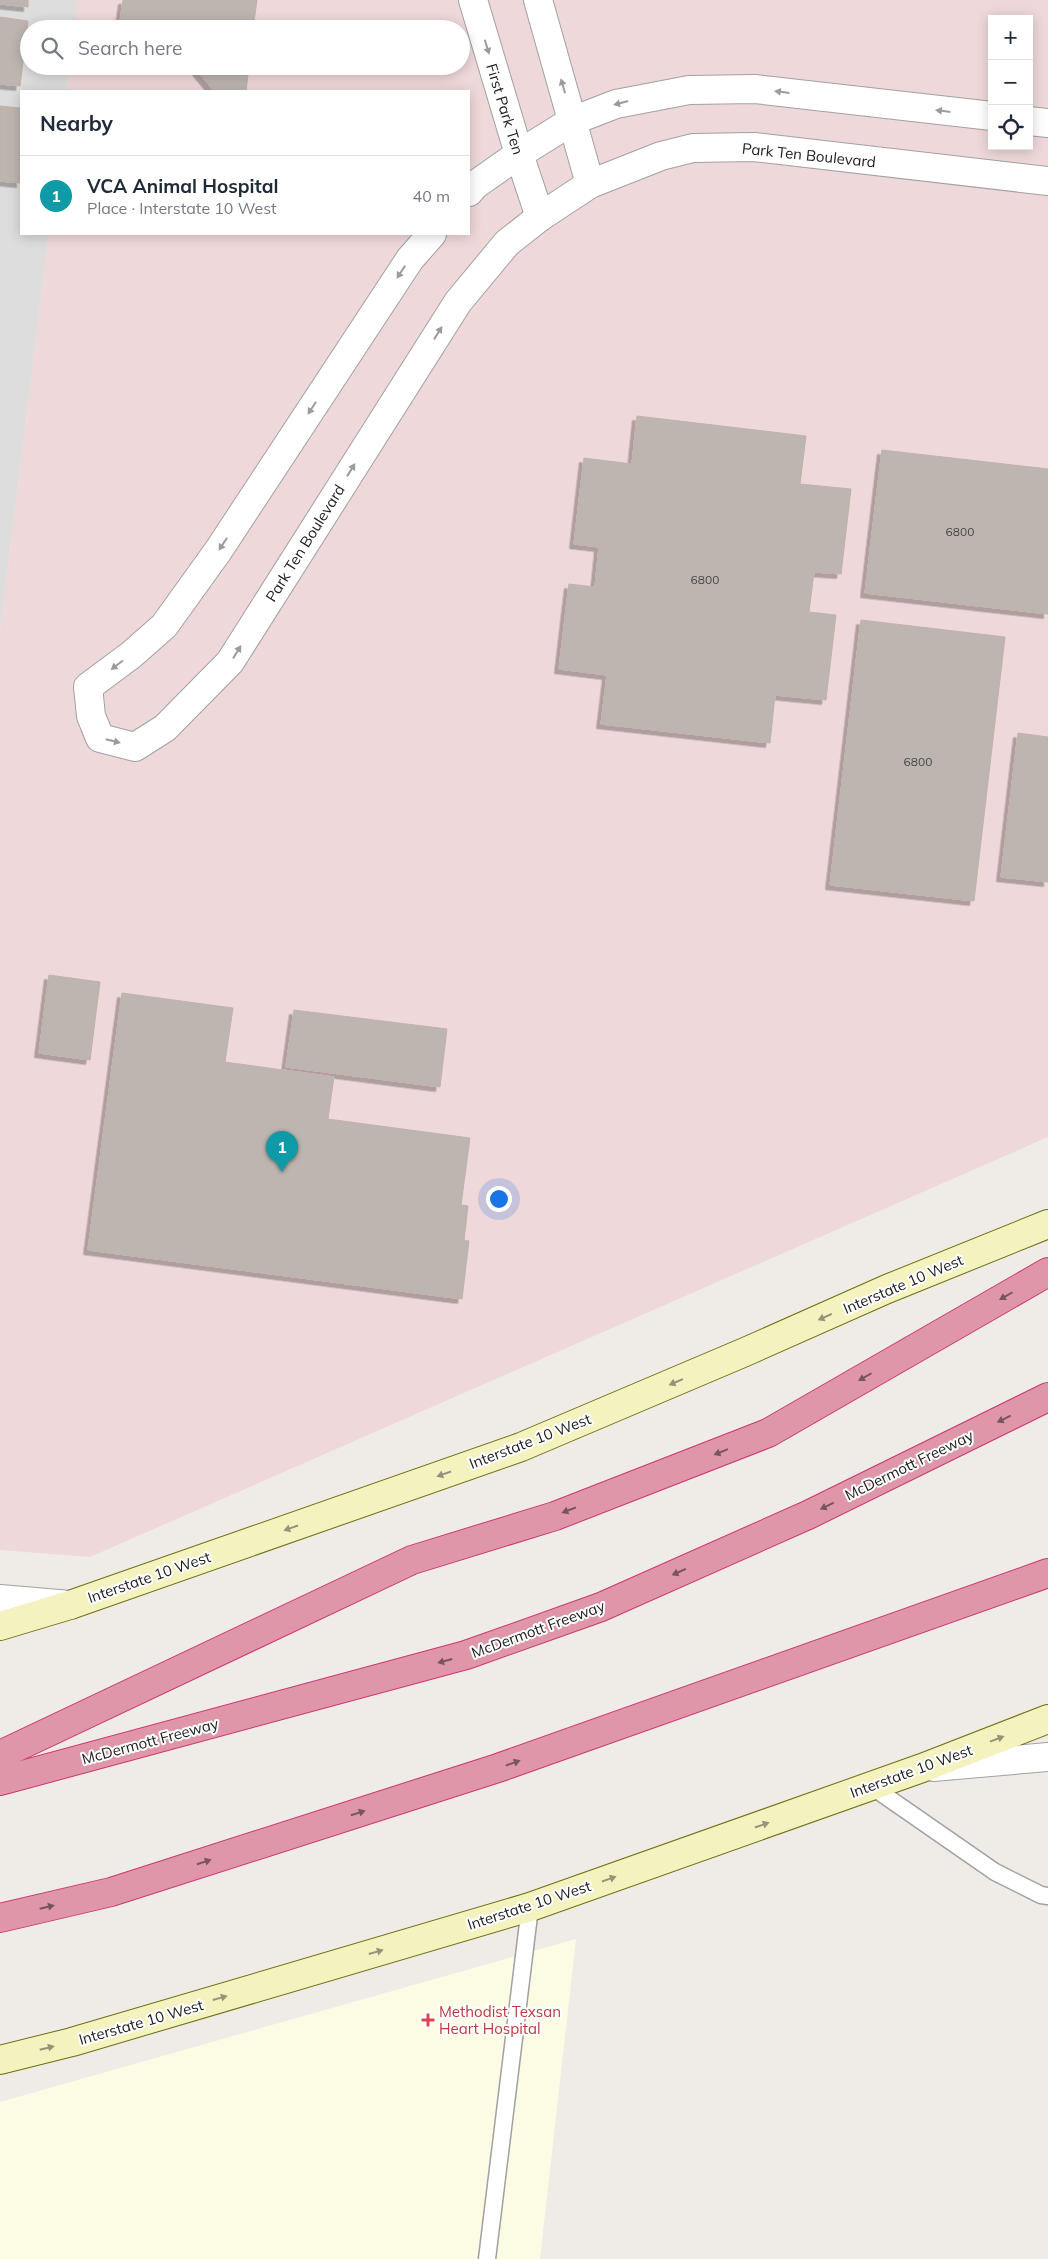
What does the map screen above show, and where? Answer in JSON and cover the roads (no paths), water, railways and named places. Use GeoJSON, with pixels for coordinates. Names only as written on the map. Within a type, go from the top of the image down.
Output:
{"type":"FeatureCollection","features":[{"type":"Feature","properties":{"kind":"highway"},"geometry":{"type":"LineString","coordinates":[[0,1755],[412,1560],[555,1516],[768,1433],[1048,1272]]}},
{"type":"Feature","properties":{"kind":"highway","name":"McDermott Freeway"},"geometry":{"type":"LineString","coordinates":[[0,1782],[466,1655],[601,1607],[808,1515],[1048,1397]]}},
{"type":"Feature","properties":{"kind":"highway"},"geometry":{"type":"LineString","coordinates":[[0,1918],[111,1892],[498,1768],[1048,1573]]}},
{"type":"Feature","properties":{"kind":"main road","name":"Interstate 10 West"},"geometry":{"type":"LineString","coordinates":[[0,1626],[70,1605],[521,1446],[728,1360],[887,1289],[1048,1224]]}},
{"type":"Feature","properties":{"kind":"main road","name":"Interstate 10 West"},"geometry":{"type":"LineString","coordinates":[[0,2060],[72,2042],[530,1907],[922,1768],[1048,1719]]}},
{"type":"Feature","properties":{"kind":"street","name":"First Park Ten"},"geometry":{"type":"LineString","coordinates":[[473,0],[540,217]]}},
{"type":"Feature","properties":{"kind":"street"},"geometry":{"type":"LineString","coordinates":[[538,0],[590,184]]}},
{"type":"Feature","properties":{"kind":"street"},"geometry":{"type":"LineString","coordinates":[[470,191],[475,185],[519,154],[572,121],[616,104],[689,90],[755,89],[988,116]]}},
{"type":"Feature","properties":{"kind":"street"},"geometry":{"type":"LineString","coordinates":[[1033,121],[1048,123]]}},
{"type":"Feature","properties":{"kind":"street","name":"Park Ten Boulevard"},"geometry":{"type":"LineString","coordinates":[[431,235],[410,259],[218,551],[164,626],[131,655],[88,687],[90,716],[100,738],[135,747],[165,728],[230,662],[458,302],[507,243],[540,217],[590,184],[669,154],[693,148],[754,147],[1048,181]]}},
{"type":"Feature","properties":{"kind":"street"},"geometry":{"type":"LineString","coordinates":[[0,1599],[70,1605]]}},
{"type":"Feature","properties":{"kind":"street"},"geometry":{"type":"LineString","coordinates":[[922,1768],[1048,1757]]}},
{"type":"Feature","properties":{"kind":"lane"},"geometry":{"type":"LineString","coordinates":[[871,1786],[995,1872],[1041,1895],[1048,1896]]}},
{"type":"Feature","properties":{"kind":"lane"},"geometry":{"type":"LineString","coordinates":[[486,2259],[530,1907]]}},
{"type":"Feature","properties":{"kind":"place","name":"VCA Animal Hospital"},"geometry":{"type":"Point","coordinates":[282,1172]}},
{"type":"Feature","properties":{"kind":"place","name":"Methodist Texsan Heart Hospital"},"geometry":{"type":"Point","coordinates":[428,2020]}}]}
